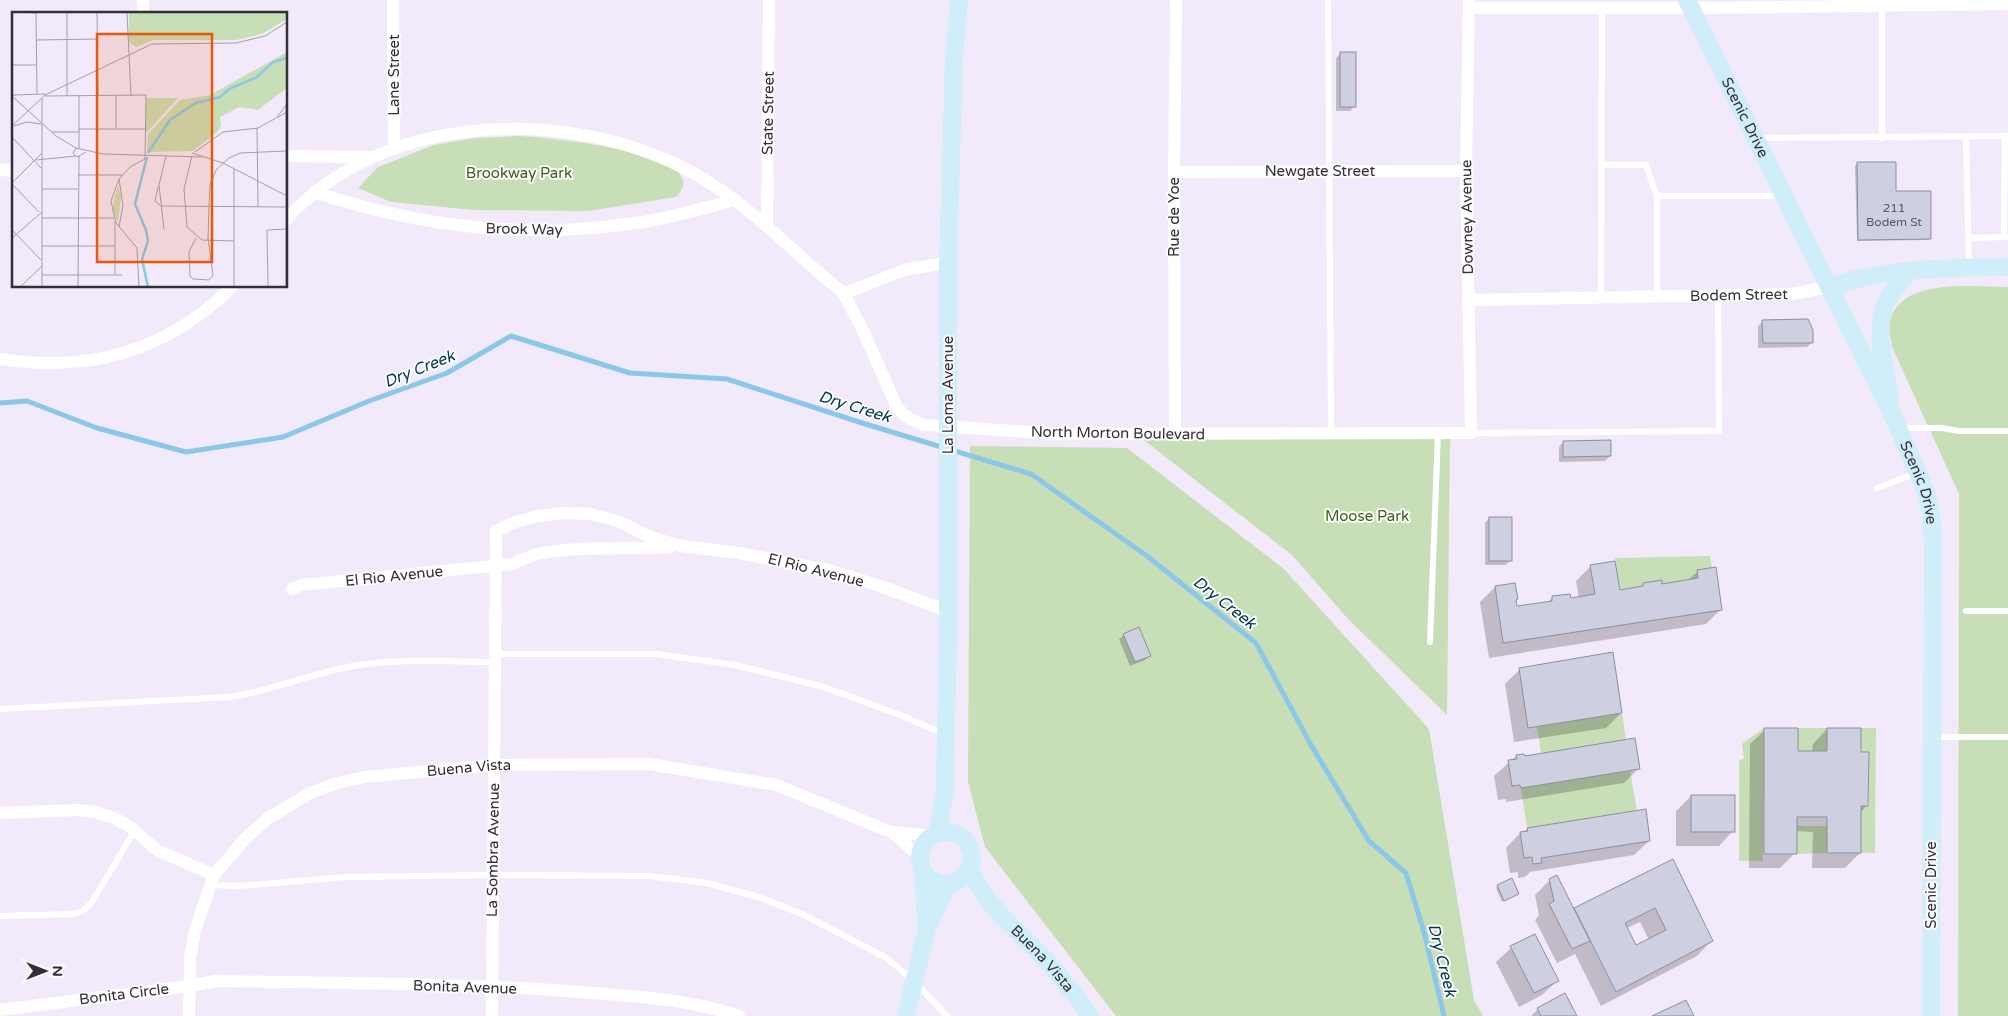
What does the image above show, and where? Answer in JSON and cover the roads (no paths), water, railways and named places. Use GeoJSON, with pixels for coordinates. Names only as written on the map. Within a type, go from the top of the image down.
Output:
{"type":"FeatureCollection","features":[{"type":"Feature","properties":{"kind":"main road","name":"La Loma Avenue"},"geometry":{"type":"LineString","coordinates":[[935,835],[945,790],[948,611],[948,263],[954,58],[959,0]]}},
{"type":"Feature","properties":{"kind":"main road","name":"Scenic Drive"},"geometry":{"type":"LineString","coordinates":[[1689,4],[1895,421],[1918,472],[1928,501],[1932,529],[1931,1016]]}},
{"type":"Feature","properties":{"kind":"main road","name":"Bodem Street"},"geometry":{"type":"LineString","coordinates":[[1830,287],[1848,281],[1910,270],[2008,267]]}},
{"type":"Feature","properties":{"kind":"main road"},"geometry":{"type":"LineString","coordinates":[[1895,421],[1881,323],[1885,306],[1899,283],[1910,270]]}},
{"type":"Feature","properties":{"kind":"main road","name":"La Loma Avenue"},"geometry":{"type":"LineString","coordinates":[[945,790],[953,821],[962,837]]}},
{"type":"Feature","properties":{"kind":"main road"},"geometry":{"type":"LineString","coordinates":[[922,864],[928,878],[935,882],[950,884],[960,881],[970,868],[972,852],[962,837],[954,833],[944,832],[935,835],[923,846],[922,864],[927,928]]}},
{"type":"Feature","properties":{"kind":"main road","name":"Buena Vista"},"geometry":{"type":"LineString","coordinates":[[970,868],[991,905],[1043,957],[1090,1016]]}},
{"type":"Feature","properties":{"kind":"main road"},"geometry":{"type":"LineString","coordinates":[[906,1016],[913,980],[927,928],[950,884]]}},
{"type":"Feature","properties":{"kind":"main road","name":"Buena Vista"},"geometry":{"type":"LineString","coordinates":[[950,884],[991,905]]}},
{"type":"Feature","properties":{"kind":"street","name":"Lane Street"},"geometry":{"type":"LineString","coordinates":[[394,0],[394,149]]}},
{"type":"Feature","properties":{"kind":"street","name":"State Street"},"geometry":{"type":"LineString","coordinates":[[767,226],[769,0]]}},
{"type":"Feature","properties":{"kind":"street","name":"Rue de Yoe"},"geometry":{"type":"LineString","coordinates":[[1175,435],[1174,172],[1176,0]]}},
{"type":"Feature","properties":{"kind":"street"},"geometry":{"type":"LineString","coordinates":[[1468,4],[1602,8],[1759,3],[1882,5],[1966,2],[2008,4]]}},
{"type":"Feature","properties":{"kind":"street","name":"Downey Avenue"},"geometry":{"type":"LineString","coordinates":[[1468,4],[1466,171],[1471,433]]}},
{"type":"Feature","properties":{"kind":"street","name":"North Morton Boulevard"},"geometry":{"type":"LineString","coordinates":[[288,218],[314,192],[343,172],[394,149],[424,140],[462,132],[489,130],[540,129],[578,134],[616,142],[647,152],[682,168],[735,200],[767,226],[843,294],[859,324],[897,407],[914,422],[924,425],[1059,434],[1471,433]]}},
{"type":"Feature","properties":{"kind":"street"},"geometry":{"type":"LineString","coordinates":[[288,156],[375,157]]}},
{"type":"Feature","properties":{"kind":"street","name":"Newgate Street"},"geometry":{"type":"LineString","coordinates":[[1174,172],[1466,171]]}},
{"type":"Feature","properties":{"kind":"street","name":"Brook Way"},"geometry":{"type":"LineString","coordinates":[[314,192],[358,207],[414,220],[453,226],[552,231],[608,227],[690,212],[735,200]]}},
{"type":"Feature","properties":{"kind":"street"},"geometry":{"type":"LineString","coordinates":[[843,294],[907,268],[948,263]]}},
{"type":"Feature","properties":{"kind":"street","name":"Bodem Street"},"geometry":{"type":"LineString","coordinates":[[1468,300],[1718,297],[1792,294],[1830,287]]}},
{"type":"Feature","properties":{"kind":"street"},"geometry":{"type":"LineString","coordinates":[[0,359],[26,363],[62,364],[93,361],[123,354],[180,328],[205,311],[231,288]]}},
{"type":"Feature","properties":{"kind":"street","name":"El Rio Avenue"},"geometry":{"type":"LineString","coordinates":[[496,565],[496,532],[515,522],[538,516],[564,513],[590,514],[618,521],[650,537],[681,546],[739,553],[832,571],[948,611]]}},
{"type":"Feature","properties":{"kind":"street","name":"El Rio Avenue"},"geometry":{"type":"LineString","coordinates":[[292,589],[301,585],[513,564],[537,554],[574,550],[637,550],[681,546]]}},
{"type":"Feature","properties":{"kind":"street","name":"La Sombra Avenue"},"geometry":{"type":"LineString","coordinates":[[492,1016],[496,565]]}},
{"type":"Feature","properties":{"kind":"street","name":"Buena Vista"},"geometry":{"type":"LineString","coordinates":[[189,1016],[190,958],[195,930],[212,880],[244,840],[267,819],[310,793],[337,783],[365,777],[494,765],[649,764],[776,785],[891,832],[935,835]]}},
{"type":"Feature","properties":{"kind":"street"},"geometry":{"type":"LineString","coordinates":[[0,813],[87,811],[114,818],[134,830],[156,850],[212,880]]}},
{"type":"Feature","properties":{"kind":"street","name":"Buena Vista"},"geometry":{"type":"LineString","coordinates":[[891,832],[922,864]]}},
{"type":"Feature","properties":{"kind":"street","name":"Bonita Avenue"},"geometry":{"type":"LineString","coordinates":[[189,986],[215,981],[492,986],[681,1000],[720,1009],[739,1016]]}},
{"type":"Feature","properties":{"kind":"street","name":"Bonita Circle"},"geometry":{"type":"LineString","coordinates":[[0,1010],[189,986]]}},
{"type":"Feature","properties":{"kind":"lane"},"geometry":{"type":"LineString","coordinates":[[1328,0],[1331,434]]}},
{"type":"Feature","properties":{"kind":"lane"},"geometry":{"type":"LineString","coordinates":[[1882,5],[1882,138]]}},
{"type":"Feature","properties":{"kind":"lane"},"geometry":{"type":"LineString","coordinates":[[1601,298],[1602,8]]}},
{"type":"Feature","properties":{"kind":"lane"},"geometry":{"type":"LineString","coordinates":[[1755,138],[2007,136],[2006,237],[1969,238]]}},
{"type":"Feature","properties":{"kind":"lane"},"geometry":{"type":"LineString","coordinates":[[1966,137],[1970,268]]}},
{"type":"Feature","properties":{"kind":"lane"},"geometry":{"type":"LineString","coordinates":[[1602,165],[1646,165],[1657,196],[1656,297]]}},
{"type":"Feature","properties":{"kind":"lane"},"geometry":{"type":"LineString","coordinates":[[1657,196],[1785,196]]}},
{"type":"Feature","properties":{"kind":"lane"},"geometry":{"type":"LineString","coordinates":[[1471,433],[1719,431],[1718,297]]}},
{"type":"Feature","properties":{"kind":"lane"},"geometry":{"type":"LineString","coordinates":[[1895,421],[1959,431],[2008,431]]}},
{"type":"Feature","properties":{"kind":"lane"},"geometry":{"type":"LineString","coordinates":[[1430,642],[1438,433]]}},
{"type":"Feature","properties":{"kind":"lane"},"geometry":{"type":"LineString","coordinates":[[1877,488],[1918,472]]}},
{"type":"Feature","properties":{"kind":"lane"},"geometry":{"type":"LineString","coordinates":[[1966,611],[2008,610]]}},
{"type":"Feature","properties":{"kind":"lane"},"geometry":{"type":"LineString","coordinates":[[0,709],[230,697],[252,694],[344,668],[386,662],[656,654],[735,664],[824,687],[900,715],[946,736]]}},
{"type":"Feature","properties":{"kind":"lane"},"geometry":{"type":"LineString","coordinates":[[1932,737],[2008,737]]}},
{"type":"Feature","properties":{"kind":"lane"},"geometry":{"type":"LineString","coordinates":[[0,916],[73,914],[84,911],[92,902],[134,830]]}},
{"type":"Feature","properties":{"kind":"lane"},"geometry":{"type":"LineString","coordinates":[[212,880],[238,886],[345,878],[493,875],[649,876],[707,884],[758,897],[802,914],[885,957],[913,980],[947,1016]]}},
{"type":"Feature","properties":{"kind":"waterway","name":"Dry Creek"},"geometry":{"type":"LineString","coordinates":[[0,403],[27,401],[97,428],[186,452],[283,437],[369,401],[447,373],[511,336],[630,373],[727,379],[862,423],[1031,474],[1147,556],[1256,643],[1311,745],[1369,841],[1406,873],[1424,932],[1444,1016]]}},
{"type":"Feature","properties":{"kind":"park label","name":"Brookway Park"},"geometry":{"type":"Point","coordinates":[519,173]}},
{"type":"Feature","properties":{"kind":"park label","name":"Moose Park"},"geometry":{"type":"Point","coordinates":[1367,516]}}]}
